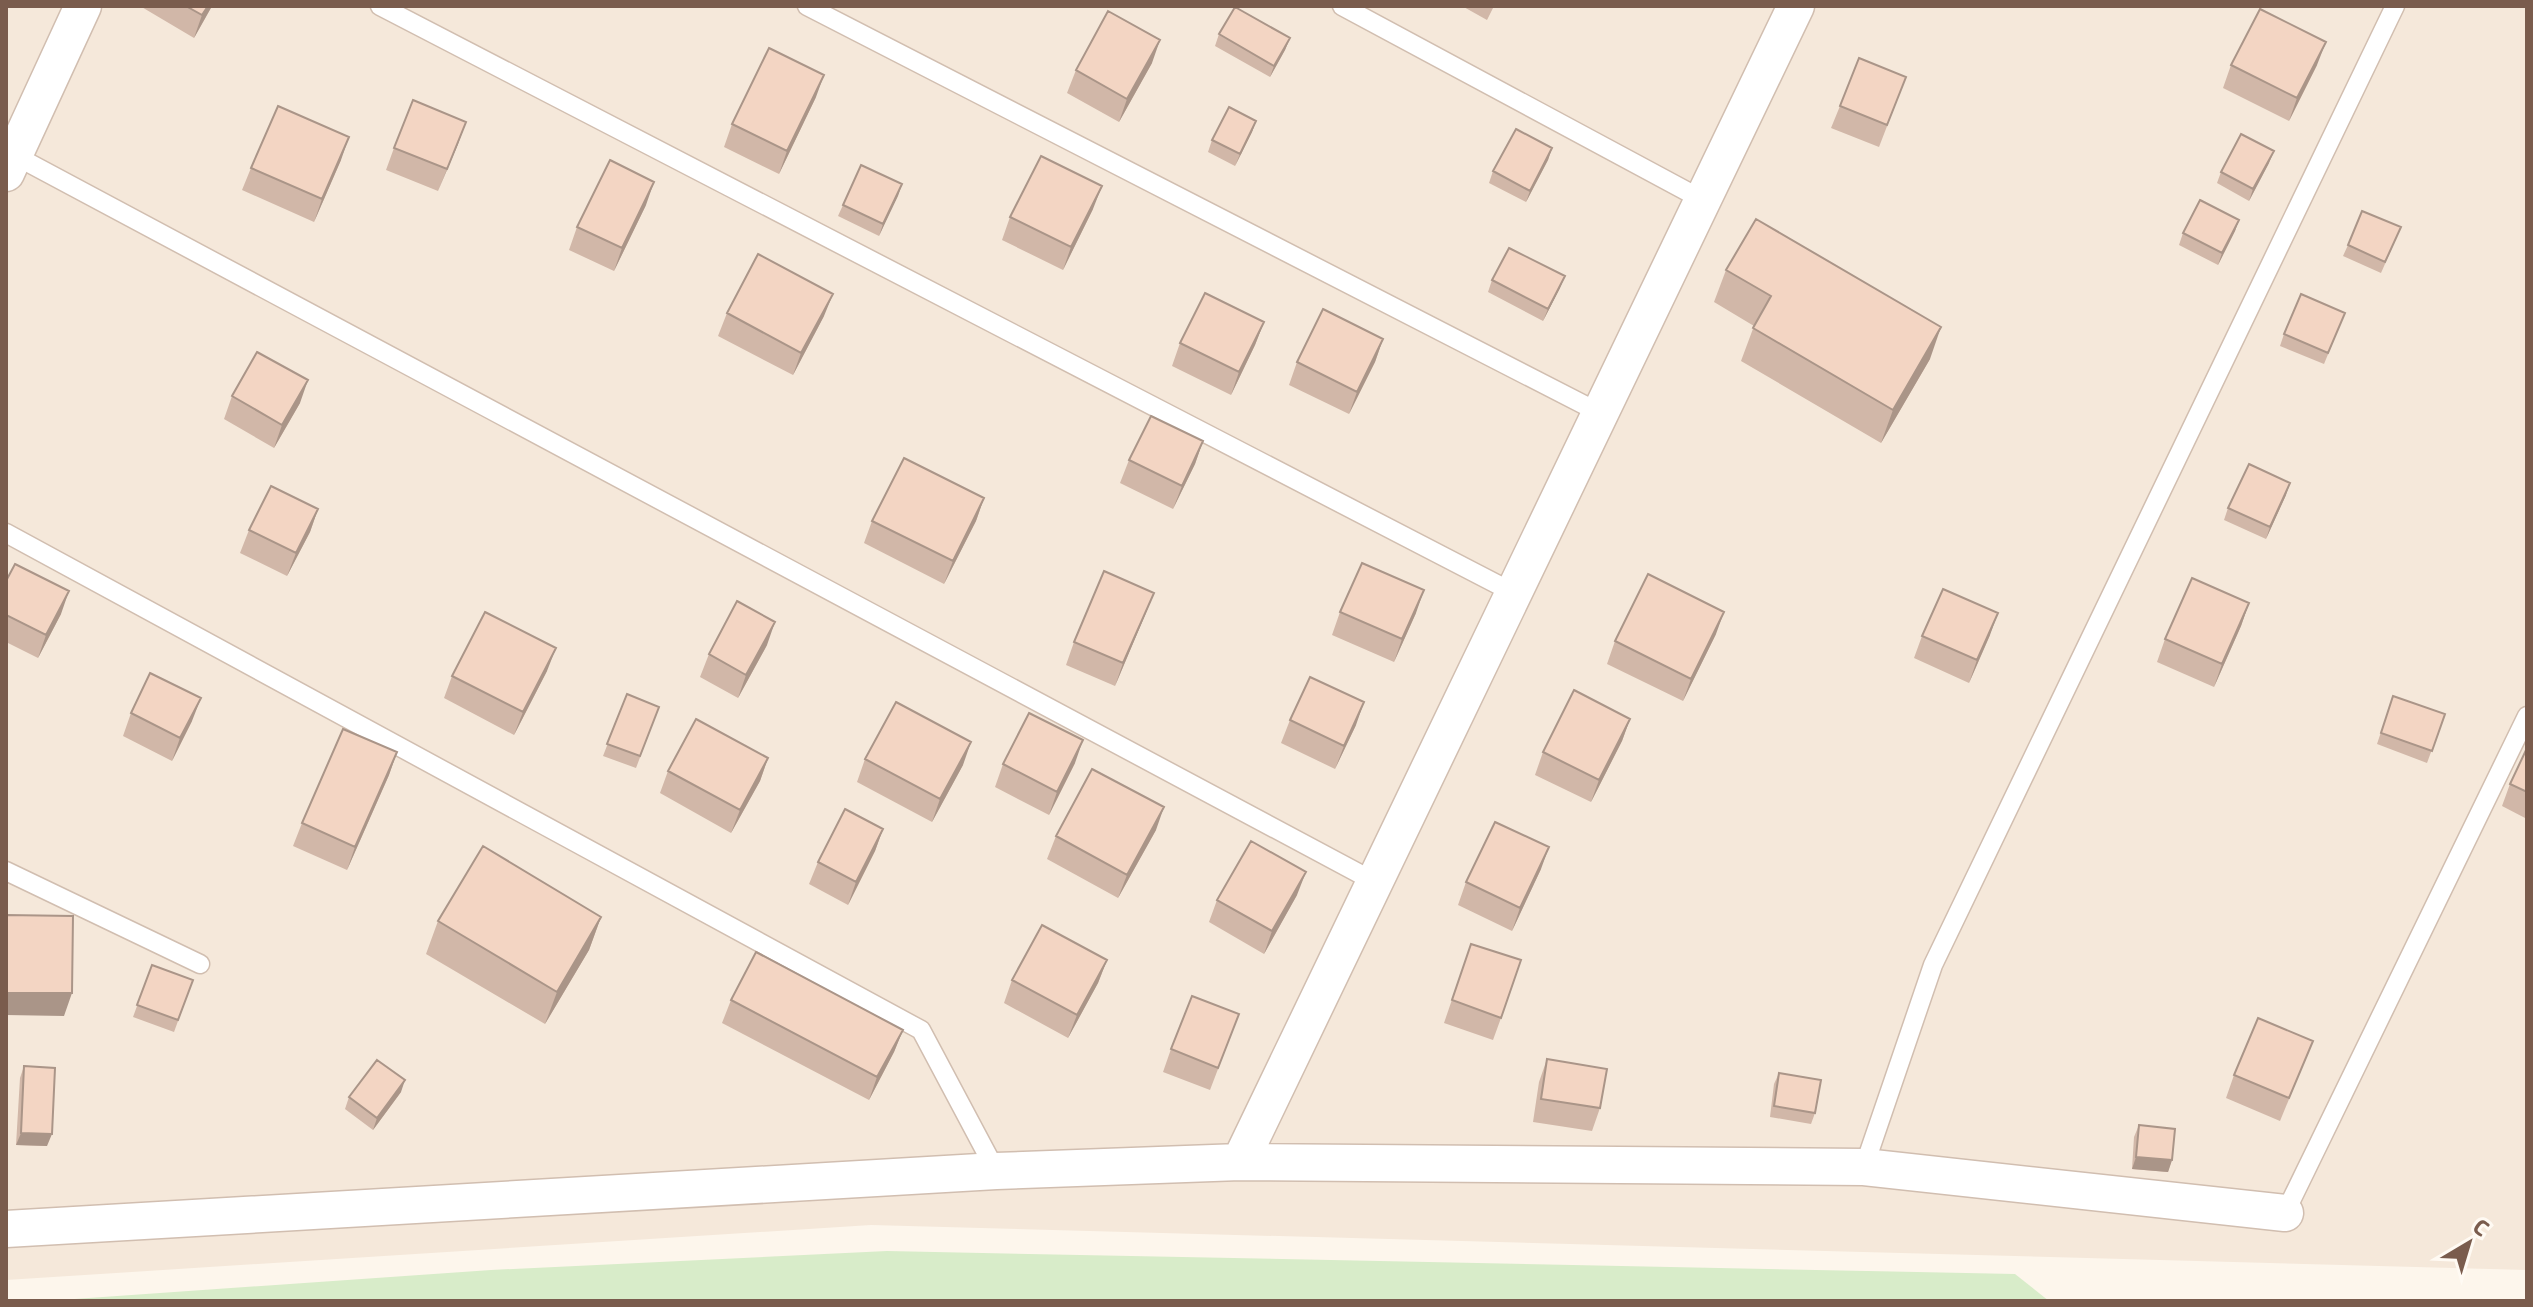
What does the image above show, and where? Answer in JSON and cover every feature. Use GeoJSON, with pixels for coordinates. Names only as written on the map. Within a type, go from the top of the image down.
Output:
{"type":"FeatureCollection","features":[{"type":"Feature","properties":{"kind":"street"},"geometry":{"type":"LineString","coordinates":[[10,164],[83,6]]}},
{"type":"Feature","properties":{"kind":"street"},"geometry":{"type":"LineString","coordinates":[[1240,1162],[1796,6]]}},
{"type":"Feature","properties":{"kind":"street"},"geometry":{"type":"LineString","coordinates":[[6,1229],[996,1171],[1240,1162],[1864,1167],[2285,1213]]}},
{"type":"Feature","properties":{"kind":"lane"},"geometry":{"type":"LineString","coordinates":[[380,6],[1514,593]]}},
{"type":"Feature","properties":{"kind":"lane"},"geometry":{"type":"LineString","coordinates":[[807,6],[1600,413]]}},
{"type":"Feature","properties":{"kind":"lane"},"geometry":{"type":"LineString","coordinates":[[1342,6],[1703,200]]}},
{"type":"Feature","properties":{"kind":"lane"},"geometry":{"type":"LineString","coordinates":[[1864,1167],[1933,965],[2395,6]]}},
{"type":"Feature","properties":{"kind":"lane"},"geometry":{"type":"LineString","coordinates":[[10,164],[1375,882]]}},
{"type":"Feature","properties":{"kind":"lane"},"geometry":{"type":"LineString","coordinates":[[6,533],[921,1030],[996,1171]]}},
{"type":"Feature","properties":{"kind":"lane"},"geometry":{"type":"LineString","coordinates":[[2285,1213],[2527,716]]}},
{"type":"Feature","properties":{"kind":"lane"},"geometry":{"type":"LineString","coordinates":[[6,871],[200,964]]}},
{"type":"Feature","properties":{"kind":"shaded area"},"geometry":{"type":"Polygon","coordinates":[[[6,6],[2527,6],[2527,1270],[871,1225],[6,1280],[6,6]]]}},
{"type":"Feature","properties":{"kind":"green space"},"geometry":{"type":"Polygon","coordinates":[[[887,1251],[2015,1274],[2049,1301],[46,1301],[491,1270],[887,1251]]]}},
{"type":"Feature","properties":{"kind":"building"},"geometry":{"type":"Polygon","coordinates":[[[186,6],[208,6],[202,15],[186,6]]]}},
{"type":"Feature","properties":{"kind":"building"},"geometry":{"type":"Polygon","coordinates":[[[1235,7],[1290,38],[1274,66],[1219,34],[1235,7]]]}},
{"type":"Feature","properties":{"kind":"building"},"geometry":{"type":"Polygon","coordinates":[[[2260,9],[2326,42],[2297,98],[2231,65],[2260,9]]]}},
{"type":"Feature","properties":{"kind":"building"},"geometry":{"type":"Polygon","coordinates":[[[1108,11],[1160,40],[1127,99],[1076,70],[1108,11]]]}},
{"type":"Feature","properties":{"kind":"building"},"geometry":{"type":"Polygon","coordinates":[[[769,48],[824,75],[787,151],[732,124],[769,48]]]}},
{"type":"Feature","properties":{"kind":"building"},"geometry":{"type":"Polygon","coordinates":[[[1859,58],[1906,77],[1887,125],[1840,106],[1859,58]]]}},
{"type":"Feature","properties":{"kind":"building"},"geometry":{"type":"Polygon","coordinates":[[[413,100],[466,122],[447,169],[394,148],[413,100]]]}},
{"type":"Feature","properties":{"kind":"building"},"geometry":{"type":"Polygon","coordinates":[[[278,106],[349,137],[322,199],[251,168],[278,106]]]}},
{"type":"Feature","properties":{"kind":"building"},"geometry":{"type":"Polygon","coordinates":[[[1229,107],[1256,121],[1240,154],[1212,140],[1229,107]]]}},
{"type":"Feature","properties":{"kind":"building"},"geometry":{"type":"Polygon","coordinates":[[[1516,129],[1552,148],[1530,191],[1493,171],[1516,129]]]}},
{"type":"Feature","properties":{"kind":"building"},"geometry":{"type":"Polygon","coordinates":[[[2241,134],[2274,151],[2253,189],[2221,172],[2241,134]]]}},
{"type":"Feature","properties":{"kind":"building"},"geometry":{"type":"Polygon","coordinates":[[[1041,156],[1102,186],[1071,247],[1010,217],[1041,156]]]}},
{"type":"Feature","properties":{"kind":"building"},"geometry":{"type":"Polygon","coordinates":[[[610,160],[654,182],[622,248],[577,227],[610,160]]]}},
{"type":"Feature","properties":{"kind":"building"},"geometry":{"type":"Polygon","coordinates":[[[861,165],[902,184],[883,224],[843,205],[861,165]]]}},
{"type":"Feature","properties":{"kind":"building"},"geometry":{"type":"Polygon","coordinates":[[[2200,200],[2239,220],[2222,253],[2183,233],[2200,200]]]}},
{"type":"Feature","properties":{"kind":"building"},"geometry":{"type":"Polygon","coordinates":[[[2362,211],[2401,227],[2385,262],[2348,245],[2362,211]]]}},
{"type":"Feature","properties":{"kind":"building"},"geometry":{"type":"Polygon","coordinates":[[[1756,219],[1941,327],[1893,410],[1753,328],[1771,296],[1726,270],[1756,219]]]}},
{"type":"Feature","properties":{"kind":"building"},"geometry":{"type":"Polygon","coordinates":[[[1509,248],[1565,276],[1548,309],[1492,280],[1509,248]]]}},
{"type":"Feature","properties":{"kind":"building"},"geometry":{"type":"Polygon","coordinates":[[[758,254],[833,294],[801,353],[727,313],[758,254]]]}},
{"type":"Feature","properties":{"kind":"building"},"geometry":{"type":"Polygon","coordinates":[[[1205,293],[1264,322],[1239,372],[1180,343],[1205,293]]]}},
{"type":"Feature","properties":{"kind":"building"},"geometry":{"type":"Polygon","coordinates":[[[2301,294],[2345,313],[2328,353],[2284,334],[2301,294]]]}},
{"type":"Feature","properties":{"kind":"building"},"geometry":{"type":"Polygon","coordinates":[[[1323,309],[1383,339],[1357,392],[1297,362],[1323,309]]]}},
{"type":"Feature","properties":{"kind":"building"},"geometry":{"type":"Polygon","coordinates":[[[257,352],[308,380],[282,425],[232,396],[257,352]]]}},
{"type":"Feature","properties":{"kind":"building"},"geometry":{"type":"Polygon","coordinates":[[[1151,416],[1203,441],[1182,486],[1129,460],[1151,416]]]}},
{"type":"Feature","properties":{"kind":"building"},"geometry":{"type":"Polygon","coordinates":[[[904,458],[984,498],[953,561],[872,521],[904,458]]]}},
{"type":"Feature","properties":{"kind":"building"},"geometry":{"type":"Polygon","coordinates":[[[2249,464],[2290,483],[2270,527],[2228,508],[2249,464]]]}},
{"type":"Feature","properties":{"kind":"building"},"geometry":{"type":"Polygon","coordinates":[[[271,486],[318,509],[296,553],[249,530],[271,486]]]}},
{"type":"Feature","properties":{"kind":"building"},"geometry":{"type":"Polygon","coordinates":[[[1362,563],[1424,590],[1402,639],[1340,612],[1362,563]]]}},
{"type":"Feature","properties":{"kind":"building"},"geometry":{"type":"Polygon","coordinates":[[[15,564],[69,591],[46,635],[6,615],[6,581],[15,564]]]}},
{"type":"Feature","properties":{"kind":"building"},"geometry":{"type":"Polygon","coordinates":[[[1104,571],[1154,593],[1123,663],[1074,642],[1104,571]]]}},
{"type":"Feature","properties":{"kind":"building"},"geometry":{"type":"Polygon","coordinates":[[[1648,574],[1724,612],[1691,679],[1615,641],[1648,574]]]}},
{"type":"Feature","properties":{"kind":"building"},"geometry":{"type":"Polygon","coordinates":[[[2192,578],[2249,603],[2222,664],[2165,639],[2192,578]]]}},
{"type":"Feature","properties":{"kind":"building"},"geometry":{"type":"Polygon","coordinates":[[[1943,589],[1998,613],[1977,660],[1922,636],[1943,589]]]}},
{"type":"Feature","properties":{"kind":"building"},"geometry":{"type":"Polygon","coordinates":[[[737,601],[775,622],[746,675],[709,654],[737,601]]]}},
{"type":"Feature","properties":{"kind":"building"},"geometry":{"type":"Polygon","coordinates":[[[485,612],[556,648],[523,712],[452,676],[485,612]]]}},
{"type":"Feature","properties":{"kind":"building"},"geometry":{"type":"Polygon","coordinates":[[[150,673],[201,698],[180,738],[131,713],[150,673]]]}},
{"type":"Feature","properties":{"kind":"building"},"geometry":{"type":"Polygon","coordinates":[[[1310,677],[1364,702],[1344,746],[1290,720],[1310,677]]]}},
{"type":"Feature","properties":{"kind":"building"},"geometry":{"type":"Polygon","coordinates":[[[1574,690],[1630,719],[1599,780],[1543,752],[1574,690]]]}},
{"type":"Feature","properties":{"kind":"building"},"geometry":{"type":"Polygon","coordinates":[[[627,694],[659,707],[640,756],[607,744],[627,694]]]}},
{"type":"Feature","properties":{"kind":"building"},"geometry":{"type":"Polygon","coordinates":[[[2393,696],[2445,714],[2432,751],[2381,733],[2393,696]]]}},
{"type":"Feature","properties":{"kind":"building"},"geometry":{"type":"Polygon","coordinates":[[[896,702],[971,742],[940,799],[865,759],[896,702]]]}},
{"type":"Feature","properties":{"kind":"building"},"geometry":{"type":"Polygon","coordinates":[[[1029,713],[1083,740],[1057,792],[1003,764],[1029,713]]]}},
{"type":"Feature","properties":{"kind":"building"},"geometry":{"type":"Polygon","coordinates":[[[696,719],[768,758],[740,810],[668,771],[696,719]]]}},
{"type":"Feature","properties":{"kind":"building"},"geometry":{"type":"Polygon","coordinates":[[[343,729],[397,752],[355,847],[302,823],[343,729]]]}},
{"type":"Feature","properties":{"kind":"building"},"geometry":{"type":"Polygon","coordinates":[[[2527,748],[2527,792],[2510,784],[2527,748]]]}},
{"type":"Feature","properties":{"kind":"building"},"geometry":{"type":"Polygon","coordinates":[[[1092,769],[1164,807],[1127,875],[1056,836],[1092,769]]]}},
{"type":"Feature","properties":{"kind":"building"},"geometry":{"type":"Polygon","coordinates":[[[845,809],[883,829],[856,882],[818,862],[845,809]]]}},
{"type":"Feature","properties":{"kind":"building"},"geometry":{"type":"Polygon","coordinates":[[[1495,822],[1549,847],[1520,908],[1466,882],[1495,822]]]}},
{"type":"Feature","properties":{"kind":"building"},"geometry":{"type":"Polygon","coordinates":[[[1251,841],[1306,872],[1272,931],[1217,900],[1251,841]]]}},
{"type":"Feature","properties":{"kind":"building"},"geometry":{"type":"Polygon","coordinates":[[[483,846],[601,917],[557,992],[438,921],[483,846]]]}},
{"type":"Feature","properties":{"kind":"building"},"geometry":{"type":"Polygon","coordinates":[[[6,915],[73,916],[72,993],[6,993],[6,915]]]}},
{"type":"Feature","properties":{"kind":"building"},"geometry":{"type":"Polygon","coordinates":[[[1042,925],[1107,960],[1077,1015],[1012,980],[1042,925]]]}},
{"type":"Feature","properties":{"kind":"building"},"geometry":{"type":"Polygon","coordinates":[[[1471,944],[1521,960],[1501,1018],[1452,1000],[1471,944]]]}},
{"type":"Feature","properties":{"kind":"building"},"geometry":{"type":"Polygon","coordinates":[[[756,952],[903,1030],[877,1077],[731,1000],[756,952]]]}},
{"type":"Feature","properties":{"kind":"building"},"geometry":{"type":"Polygon","coordinates":[[[152,965],[193,980],[178,1020],[137,1005],[152,965]]]}},
{"type":"Feature","properties":{"kind":"building"},"geometry":{"type":"Polygon","coordinates":[[[1192,996],[1239,1014],[1218,1068],[1171,1049],[1192,996]]]}},
{"type":"Feature","properties":{"kind":"building"},"geometry":{"type":"Polygon","coordinates":[[[2258,1018],[2313,1041],[2289,1098],[2234,1075],[2258,1018]]]}},
{"type":"Feature","properties":{"kind":"building"},"geometry":{"type":"Polygon","coordinates":[[[1547,1059],[1607,1069],[1600,1108],[1541,1099],[1547,1059]]]}},
{"type":"Feature","properties":{"kind":"building"},"geometry":{"type":"Polygon","coordinates":[[[377,1060],[405,1080],[377,1118],[349,1097],[377,1060]]]}},
{"type":"Feature","properties":{"kind":"building"},"geometry":{"type":"Polygon","coordinates":[[[24,1066],[55,1068],[52,1134],[21,1133],[24,1066]]]}},
{"type":"Feature","properties":{"kind":"building"},"geometry":{"type":"Polygon","coordinates":[[[1779,1073],[1821,1080],[1815,1113],[1774,1106],[1779,1073]]]}},
{"type":"Feature","properties":{"kind":"building"},"geometry":{"type":"Polygon","coordinates":[[[2139,1125],[2175,1129],[2172,1160],[2136,1157],[2139,1125]]]}}]}
